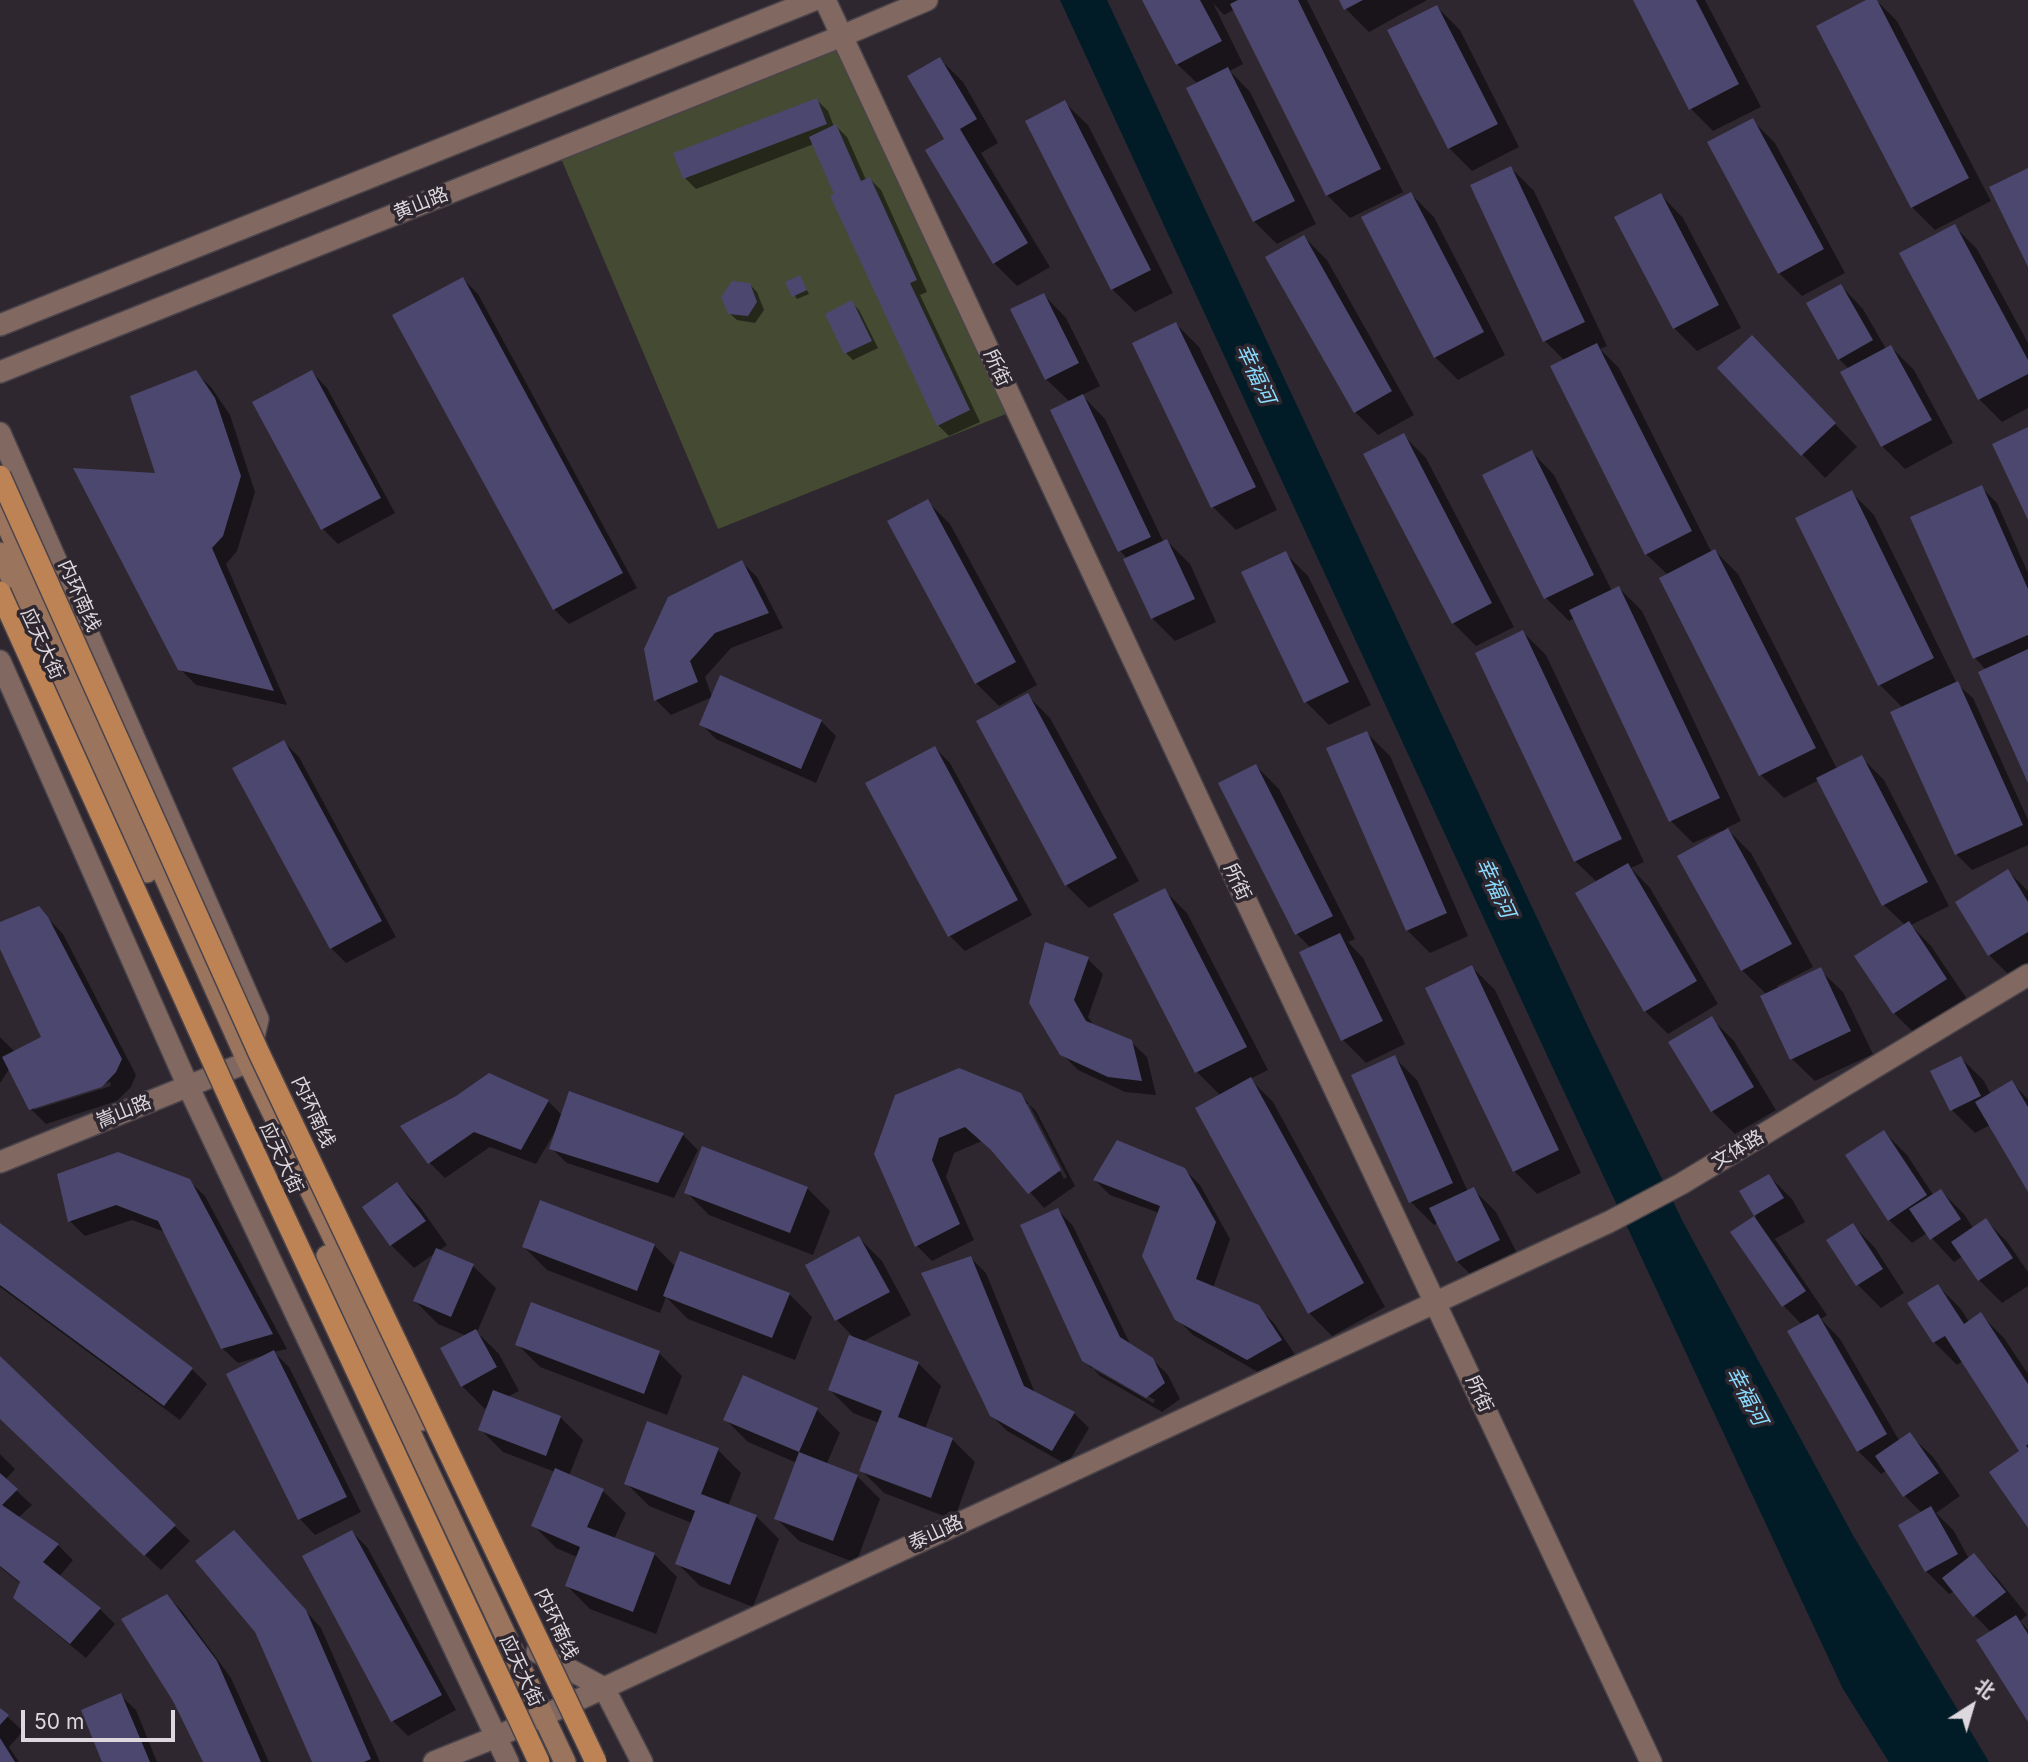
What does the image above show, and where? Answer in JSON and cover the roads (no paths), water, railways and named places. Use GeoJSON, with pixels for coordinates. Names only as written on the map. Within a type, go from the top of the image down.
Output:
{"type":"FeatureCollection","features":[{"type":"Feature","properties":{"kind":"highway","name":"内环南线"},"geometry":{"type":"LineString","coordinates":[[0,476],[259,1053],[596,1762]]}},
{"type":"Feature","properties":{"kind":"highway"},"geometry":{"type":"LineString","coordinates":[[0,592],[237,1115],[538,1762]]}},
{"type":"Feature","properties":{"kind":"main road","name":"应天大街"},"geometry":{"type":"LineString","coordinates":[[0,509],[243,1064],[534,1650],[565,1762]]}},
{"type":"Feature","properties":{"kind":"main road","name":"应天大街"},"geometry":{"type":"LineString","coordinates":[[0,553],[552,1712],[588,1762]]}},
{"type":"Feature","properties":{"kind":"street"},"geometry":{"type":"LineString","coordinates":[[0,325],[814,0]]}},
{"type":"Feature","properties":{"kind":"street","name":"所街"},"geometry":{"type":"LineString","coordinates":[[825,0],[1651,1762]]}},
{"type":"Feature","properties":{"kind":"street","name":"黄山路"},"geometry":{"type":"LineString","coordinates":[[0,372],[927,0]]}},
{"type":"Feature","properties":{"kind":"street"},"geometry":{"type":"LineString","coordinates":[[0,433],[258,1019],[243,1064]]}},
{"type":"Feature","properties":{"kind":"street"},"geometry":{"type":"LineString","coordinates":[[0,661],[188,1086],[508,1762]]}},
{"type":"Feature","properties":{"kind":"street","name":"文体路"},"geometry":{"type":"LineString","coordinates":[[1436,1303],[1672,1188],[2028,975]]}},
{"type":"Feature","properties":{"kind":"street","name":"嵩山路"},"geometry":{"type":"LineString","coordinates":[[0,1162],[243,1064]]}},
{"type":"Feature","properties":{"kind":"street","name":"泰山路"},"geometry":{"type":"LineString","coordinates":[[434,1762],[552,1712],[1436,1303]]}},
{"type":"Feature","properties":{"kind":"street"},"geometry":{"type":"LineString","coordinates":[[534,1650],[604,1688],[642,1762]]}},
{"type":"Feature","properties":{"kind":"water","name":"幸福河"},"geometry":{"type":"Polygon","coordinates":[[[1060,0],[1107,0],[1590,1031],[1683,1222],[1854,1537],[1989,1762],[1889,1762],[1843,1689],[1060,0]]]}}]}
